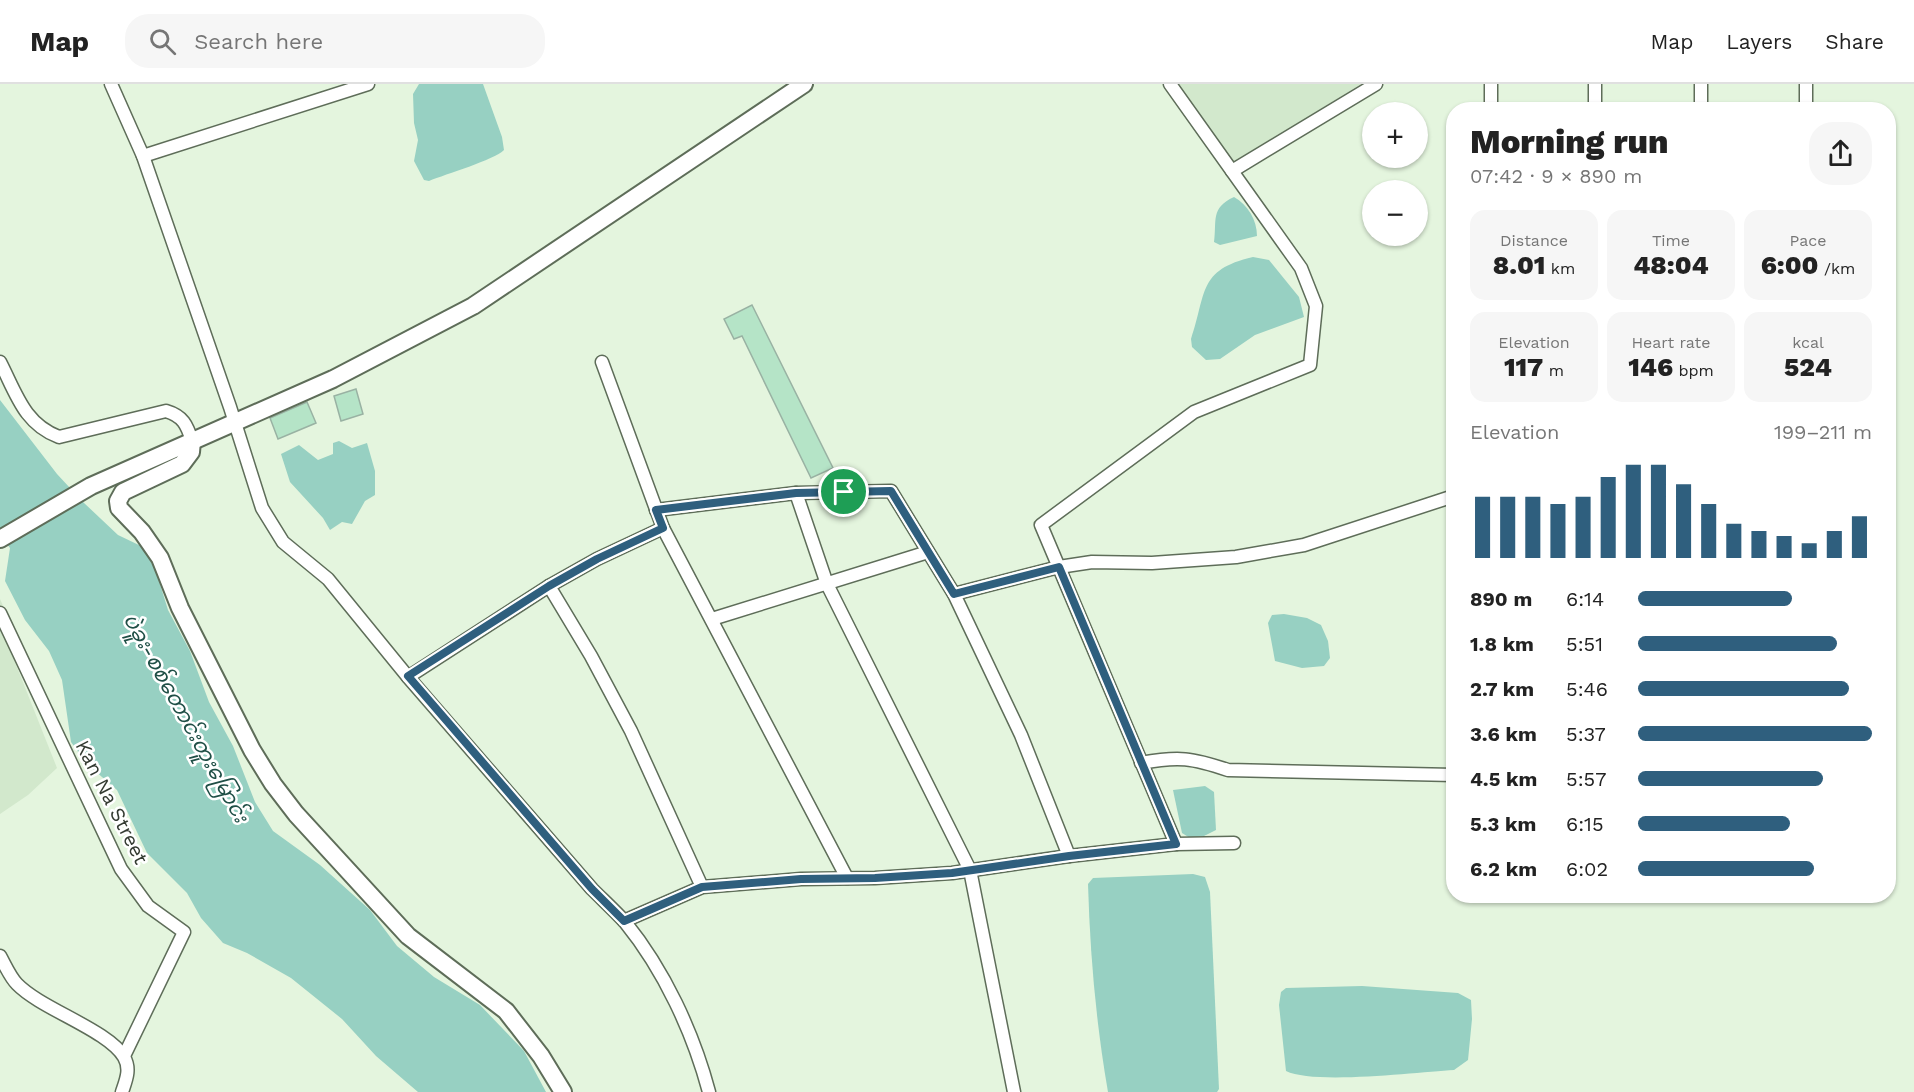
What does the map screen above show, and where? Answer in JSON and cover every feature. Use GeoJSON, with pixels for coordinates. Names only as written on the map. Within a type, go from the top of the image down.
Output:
{"type":"FeatureCollection","features":[{"type":"Feature","properties":{"kind":"street"},"geometry":{"type":"LineString","coordinates":[[113,84],[143,156],[262,508],[283,542],[328,579],[408,676],[592,889],[624,921],[642,945],[677,1004],[709,1092]]}},
{"type":"Feature","properties":{"kind":"street"},"geometry":{"type":"LineString","coordinates":[[143,156],[332,89],[368,84]]}},
{"type":"Feature","properties":{"kind":"street"},"geometry":{"type":"LineString","coordinates":[[0,540],[91,486],[333,379],[473,306],[804,84]]}},
{"type":"Feature","properties":{"kind":"street"},"geometry":{"type":"LineString","coordinates":[[1170,84],[1300,268],[1316,306],[1311,365],[1194,412],[1041,525],[1176,844]]}},
{"type":"Feature","properties":{"kind":"street"},"geometry":{"type":"LineString","coordinates":[[1232,171],[1376,84]]}},
{"type":"Feature","properties":{"kind":"street"},"geometry":{"type":"LineString","coordinates":[[1491,84],[1491,102]]}},
{"type":"Feature","properties":{"kind":"street"},"geometry":{"type":"LineString","coordinates":[[1595,84],[1595,102]]}},
{"type":"Feature","properties":{"kind":"street"},"geometry":{"type":"LineString","coordinates":[[1701,84],[1701,102]]}},
{"type":"Feature","properties":{"kind":"street"},"geometry":{"type":"LineString","coordinates":[[1806,84],[1806,102]]}},
{"type":"Feature","properties":{"kind":"street"},"geometry":{"type":"LineString","coordinates":[[0,362],[30,419],[43,431],[59,437],[166,411],[177,414],[186,423],[192,441],[191,452],[182,464],[123,492],[118,501],[119,508],[142,532],[160,558],[180,608],[252,750],[273,784],[296,814],[401,929],[506,1011],[530,1041],[563,1092]]}},
{"type":"Feature","properties":{"kind":"street"},"geometry":{"type":"LineString","coordinates":[[602,362],[663,528],[847,878]]}},
{"type":"Feature","properties":{"kind":"street"},"geometry":{"type":"LineString","coordinates":[[656,510],[796,493],[891,491],[954,594],[1021,735],[1069,856]]}},
{"type":"Feature","properties":{"kind":"street"},"geometry":{"type":"LineString","coordinates":[[796,493],[827,584],[970,870],[1014,1092]]}},
{"type":"Feature","properties":{"kind":"street"},"geometry":{"type":"LineString","coordinates":[[954,594],[1059,567],[1092,562],[1152,562],[1236,557],[1304,545],[1446,498]]}},
{"type":"Feature","properties":{"kind":"street"},"geometry":{"type":"LineString","coordinates":[[408,676],[549,586],[597,559],[663,528]]}},
{"type":"Feature","properties":{"kind":"street"},"geometry":{"type":"LineString","coordinates":[[712,619],[928,552]]}},
{"type":"Feature","properties":{"kind":"street"},"geometry":{"type":"LineString","coordinates":[[549,586],[591,656],[631,731],[702,887]]}},
{"type":"Feature","properties":{"kind":"street","name":"Kan Na Street"},"geometry":{"type":"LineString","coordinates":[[0,614],[121,869],[148,906],[184,932],[124,1056]]}},
{"type":"Feature","properties":{"kind":"street"},"geometry":{"type":"LineString","coordinates":[[1141,763],[1173,757],[1193,759],[1228,770],[1446,775]]}},
{"type":"Feature","properties":{"kind":"street"},"geometry":{"type":"LineString","coordinates":[[624,921],[702,887],[748,882],[970,870],[1176,844],[1234,843]]}},
{"type":"Feature","properties":{"kind":"street"},"geometry":{"type":"LineString","coordinates":[[0,956],[17,984],[104,1038],[124,1056],[128,1072],[122,1092]]}},
{"type":"Feature","properties":{"kind":"shaded area"},"geometry":{"type":"Polygon","coordinates":[[[1178,84],[1361,84],[1234,163],[1178,84]]]}},
{"type":"Feature","properties":{"kind":"shaded area"},"geometry":{"type":"Polygon","coordinates":[[[0,599],[15,633],[7,642],[57,768],[28,795],[0,814],[0,599]]]}},
{"type":"Feature","properties":{"kind":"water"},"geometry":{"type":"Polygon","coordinates":[[[419,84],[483,84],[502,137],[504,150],[469,167],[429,181],[424,180],[414,161],[418,140],[414,123],[413,94],[419,84]]]}},
{"type":"Feature","properties":{"kind":"water"},"geometry":{"type":"Polygon","coordinates":[[[1234,197],[1244,204],[1251,214],[1257,236],[1220,245],[1214,242],[1216,216],[1221,206],[1234,197]]]}},
{"type":"Feature","properties":{"kind":"water"},"geometry":{"type":"Polygon","coordinates":[[[1253,257],[1269,260],[1299,297],[1304,317],[1255,335],[1220,359],[1206,360],[1192,347],[1191,339],[1207,286],[1222,269],[1235,262],[1253,257]]]}},
{"type":"Feature","properties":{"kind":"water","name":"ပဲခူး-စစ်တောင်းတူးမြောင်း"},"geometry":{"type":"Polygon","coordinates":[[[0,400],[57,474],[83,502],[118,535],[143,547],[156,571],[168,610],[190,651],[209,702],[233,746],[255,802],[273,831],[320,865],[370,910],[397,946],[434,977],[480,1005],[524,1051],[546,1092],[418,1092],[376,1056],[342,1019],[291,978],[247,953],[223,943],[201,918],[187,893],[147,853],[117,790],[87,764],[71,742],[62,680],[49,651],[25,620],[5,581],[10,548],[0,535],[0,400]]]}},
{"type":"Feature","properties":{"kind":"water"},"geometry":{"type":"Polygon","coordinates":[[[339,441],[352,448],[367,443],[375,471],[375,495],[365,501],[352,524],[342,522],[330,530],[323,518],[290,482],[281,454],[299,445],[318,460],[333,454],[333,443],[339,441]]]}},
{"type":"Feature","properties":{"kind":"water"},"geometry":{"type":"Polygon","coordinates":[[[1284,614],[1307,618],[1321,625],[1328,641],[1330,658],[1324,666],[1302,668],[1275,661],[1268,623],[1272,615],[1284,614]]]}},
{"type":"Feature","properties":{"kind":"water"},"geometry":{"type":"Polygon","coordinates":[[[1205,786],[1214,792],[1216,830],[1204,836],[1190,838],[1182,833],[1173,790],[1205,786]]]}},
{"type":"Feature","properties":{"kind":"water"},"geometry":{"type":"Polygon","coordinates":[[[1193,874],[1205,877],[1210,892],[1219,1089],[1217,1092],[1108,1092],[1094,988],[1088,884],[1093,878],[1193,874]]]}},
{"type":"Feature","properties":{"kind":"water"},"geometry":{"type":"Polygon","coordinates":[[[1362,986],[1458,993],[1471,1000],[1472,1019],[1468,1060],[1454,1070],[1367,1077],[1319,1077],[1286,1071],[1279,1005],[1281,992],[1286,988],[1362,986]]]}},
{"type":"Feature","properties":{"kind":"building"},"geometry":{"type":"Polygon","coordinates":[[[752,305],[833,468],[811,478],[742,336],[734,339],[724,319],[752,305]]]}},
{"type":"Feature","properties":{"kind":"building"},"geometry":{"type":"Polygon","coordinates":[[[356,389],[363,414],[341,421],[334,396],[356,389]]]}},
{"type":"Feature","properties":{"kind":"building"},"geometry":{"type":"Polygon","coordinates":[[[307,402],[316,423],[278,439],[270,418],[307,402]]]}},
{"type":"Feature","properties":{"kind":"route"},"geometry":{"type":"LineString","coordinates":[[891,491],[954,594],[1059,567],[1176,844],[1069,856],[952,873],[875,878],[801,879],[702,887],[624,921],[592,889],[408,676],[549,586],[597,559],[663,528],[656,510],[796,493],[844,492],[891,491]]}}]}
